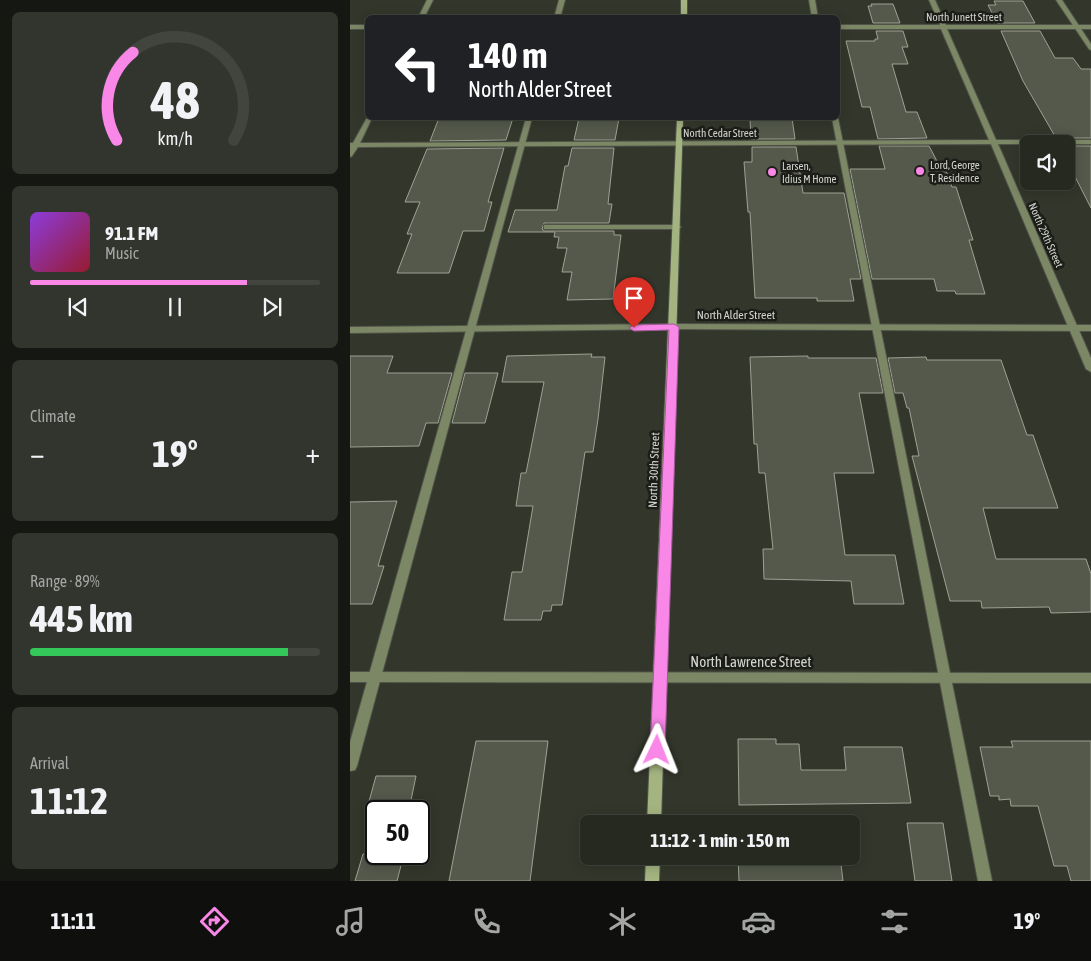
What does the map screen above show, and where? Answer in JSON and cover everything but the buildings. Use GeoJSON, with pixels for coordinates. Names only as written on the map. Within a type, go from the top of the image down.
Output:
{"type":"FeatureCollection","features":[{"type":"Feature","properties":{"kind":"main road"},"geometry":{"type":"LineString","coordinates":[[684,0],[684,15]]}},
{"type":"Feature","properties":{"kind":"main road","name":"North 30th Street"},"geometry":{"type":"LineString","coordinates":[[654,815],[674,327],[680,120]]}},
{"type":"Feature","properties":{"kind":"main road"},"geometry":{"type":"LineString","coordinates":[[652,881],[653,865]]}},
{"type":"Feature","properties":{"kind":"street"},"geometry":{"type":"LineString","coordinates":[[422,15],[430,0]]}},
{"type":"Feature","properties":{"kind":"street"},"geometry":{"type":"LineString","coordinates":[[558,15],[562,0]]}},
{"type":"Feature","properties":{"kind":"street"},"geometry":{"type":"LineString","coordinates":[[812,0],[814,15]]}},
{"type":"Feature","properties":{"kind":"street","name":"North 29th Street"},"geometry":{"type":"LineString","coordinates":[[932,0],[1091,369]]}},
{"type":"Feature","properties":{"kind":"street"},"geometry":{"type":"LineString","coordinates":[[1059,0],[1091,48]]}},
{"type":"Feature","properties":{"kind":"street","name":"North Junett Street"},"geometry":{"type":"LineString","coordinates":[[840,27],[1091,26]]}},
{"type":"Feature","properties":{"kind":"street"},"geometry":{"type":"LineString","coordinates":[[350,27],[365,27]]}},
{"type":"Feature","properties":{"kind":"street"},"geometry":{"type":"LineString","coordinates":[[350,155],[353,145],[368,120]]}},
{"type":"Feature","properties":{"kind":"street"},"geometry":{"type":"LineString","coordinates":[[350,766],[528,120]]}},
{"type":"Feature","properties":{"kind":"street"},"geometry":{"type":"LineString","coordinates":[[835,120],[985,881]]}},
{"type":"Feature","properties":{"kind":"street","name":"North Cedar Street"},"geometry":{"type":"LineString","coordinates":[[353,145],[1091,142]]}},
{"type":"Feature","properties":{"kind":"street"},"geometry":{"type":"LineString","coordinates":[[548,227],[677,226]]}},
{"type":"Feature","properties":{"kind":"street","name":"North Alder Street"},"geometry":{"type":"LineString","coordinates":[[350,330],[674,327],[1091,328]]}},
{"type":"Feature","properties":{"kind":"street","name":"North Lawrence Street"},"geometry":{"type":"LineString","coordinates":[[350,677],[1091,678]]}},
{"type":"Feature","properties":{"kind":"place","name":"Lord, George T, Residence"},"geometry":{"type":"Point","coordinates":[920,171]}},
{"type":"Feature","properties":{"kind":"place","name":"Larsen, Idius M Home"},"geometry":{"type":"Point","coordinates":[772,172]}},
{"type":"Feature","properties":{"kind":"route"},"geometry":{"type":"LineString","coordinates":[[634,328],[674,327],[657,750]]}}]}
